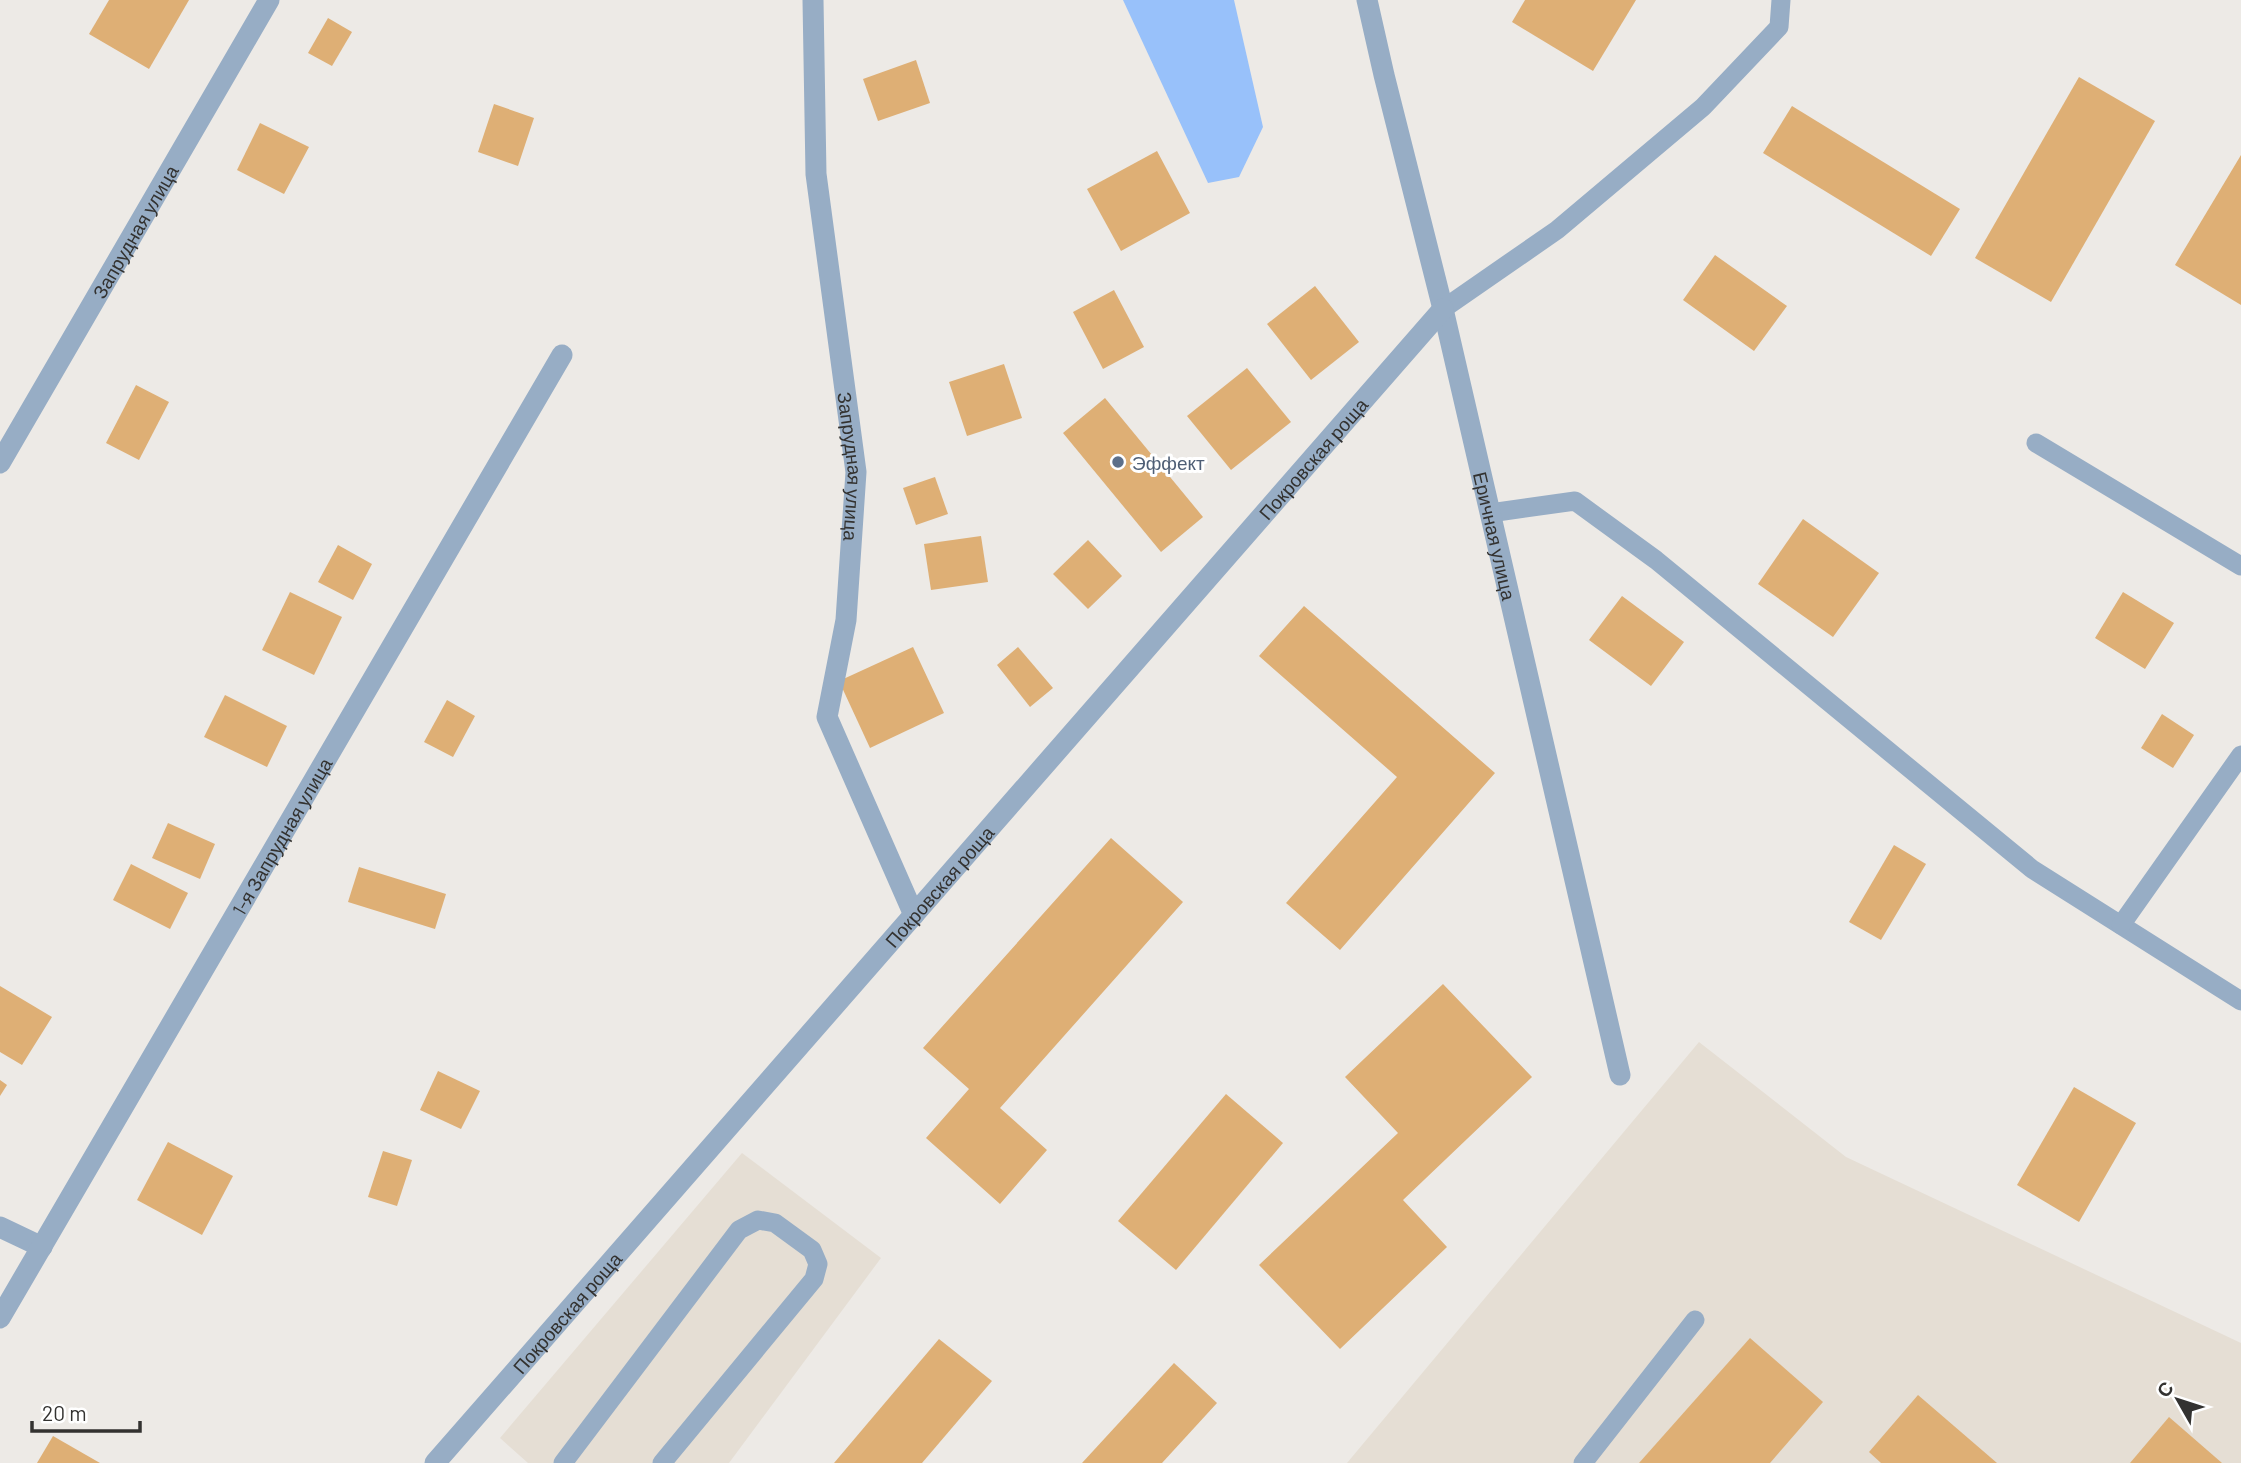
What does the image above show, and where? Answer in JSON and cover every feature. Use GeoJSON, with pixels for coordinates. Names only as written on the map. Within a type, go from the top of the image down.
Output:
{"type":"FeatureCollection","features":[{"type":"Feature","properties":{"kind":"street","name":"Запрудная улица"},"geometry":{"type":"LineString","coordinates":[[0,463],[269,0]]}},
{"type":"Feature","properties":{"kind":"street","name":"Запрудная улица"},"geometry":{"type":"LineString","coordinates":[[813,0],[816,174],[856,472],[846,620],[827,717],[914,915]]}},
{"type":"Feature","properties":{"kind":"street","name":"Еричная улица"},"geometry":{"type":"LineString","coordinates":[[1367,0],[1443,309],[1620,1075]]}},
{"type":"Feature","properties":{"kind":"street","name":"Покровская роща"},"geometry":{"type":"LineString","coordinates":[[435,1463],[1443,309]]}},
{"type":"Feature","properties":{"kind":"street","name":"1-я Запрудная улица"},"geometry":{"type":"LineString","coordinates":[[0,1318],[562,355]]}},
{"type":"Feature","properties":{"kind":"street"},"geometry":{"type":"LineString","coordinates":[[0,1227],[42,1247]]}},
{"type":"Feature","properties":{"kind":"lane"},"geometry":{"type":"LineString","coordinates":[[1443,309],[1557,230],[1703,107],[1779,27],[1781,0]]}},
{"type":"Feature","properties":{"kind":"lane"},"geometry":{"type":"LineString","coordinates":[[2036,443],[2241,566]]}},
{"type":"Feature","properties":{"kind":"lane"},"geometry":{"type":"LineString","coordinates":[[1490,513],[1575,501],[1656,560],[2032,869],[2241,1001]]}},
{"type":"Feature","properties":{"kind":"lane"},"geometry":{"type":"LineString","coordinates":[[2121,925],[2241,755]]}},
{"type":"Feature","properties":{"kind":"lane"},"geometry":{"type":"LineString","coordinates":[[563,1463],[739,1230],[758,1220],[775,1223],[812,1250],[818,1264],[814,1279],[662,1463]]}},
{"type":"Feature","properties":{"kind":"lane"},"geometry":{"type":"LineString","coordinates":[[1583,1463],[1695,1320]]}},
{"type":"Feature","properties":{"kind":"shaded area"},"geometry":{"type":"Polygon","coordinates":[[[1699,1042],[1846,1157],[2241,1343],[2241,1463],[1347,1463],[1699,1042]]]}},
{"type":"Feature","properties":{"kind":"shaded area"},"geometry":{"type":"Polygon","coordinates":[[[742,1153],[881,1258],[729,1463],[528,1463],[500,1438],[742,1153]]]}},
{"type":"Feature","properties":{"kind":"water"},"geometry":{"type":"Polygon","coordinates":[[[1123,0],[1234,0],[1263,127],[1239,177],[1208,183],[1123,0]]]}},
{"type":"Feature","properties":{"kind":"building"},"geometry":{"type":"Polygon","coordinates":[[[109,0],[189,0],[149,69],[89,34],[109,0]]]}},
{"type":"Feature","properties":{"kind":"building"},"geometry":{"type":"Polygon","coordinates":[[[1525,0],[1636,0],[1593,71],[1512,22],[1525,0]]]}},
{"type":"Feature","properties":{"kind":"building"},"geometry":{"type":"Polygon","coordinates":[[[328,18],[352,32],[332,66],[308,53],[328,18]]]}},
{"type":"Feature","properties":{"kind":"building"},"geometry":{"type":"Polygon","coordinates":[[[916,60],[930,103],[878,121],[863,79],[916,60]]]}},
{"type":"Feature","properties":{"kind":"building"},"geometry":{"type":"Polygon","coordinates":[[[2079,77],[2155,121],[2051,302],[1975,258],[2079,77]]]}},
{"type":"Feature","properties":{"kind":"building"},"geometry":{"type":"Polygon","coordinates":[[[494,104],[534,118],[518,166],[478,152],[494,104]]]}},
{"type":"Feature","properties":{"kind":"building"},"geometry":{"type":"Polygon","coordinates":[[[1792,106],[1960,209],[1931,256],[1763,153],[1792,106]]]}},
{"type":"Feature","properties":{"kind":"building"},"geometry":{"type":"Polygon","coordinates":[[[260,123],[309,147],[284,194],[237,170],[260,123]]]}},
{"type":"Feature","properties":{"kind":"building"},"geometry":{"type":"Polygon","coordinates":[[[1157,151],[1190,213],[1121,251],[1087,189],[1157,151]]]}},
{"type":"Feature","properties":{"kind":"building"},"geometry":{"type":"Polygon","coordinates":[[[2241,155],[2241,305],[2175,265],[2241,155]]]}},
{"type":"Feature","properties":{"kind":"building"},"geometry":{"type":"Polygon","coordinates":[[[1715,255],[1787,306],[1754,351],[1683,300],[1715,255]]]}},
{"type":"Feature","properties":{"kind":"building"},"geometry":{"type":"Polygon","coordinates":[[[1315,286],[1359,342],[1311,380],[1267,324],[1315,286]]]}},
{"type":"Feature","properties":{"kind":"building"},"geometry":{"type":"Polygon","coordinates":[[[1114,290],[1144,347],[1103,369],[1073,312],[1114,290]]]}},
{"type":"Feature","properties":{"kind":"building"},"geometry":{"type":"Polygon","coordinates":[[[1004,364],[1022,418],[967,436],[949,382],[1004,364]]]}},
{"type":"Feature","properties":{"kind":"building"},"geometry":{"type":"Polygon","coordinates":[[[1247,368],[1291,422],[1231,470],[1187,416],[1247,368]]]}},
{"type":"Feature","properties":{"kind":"building"},"geometry":{"type":"Polygon","coordinates":[[[136,385],[169,402],[139,460],[106,443],[136,385]]]}},
{"type":"Feature","properties":{"kind":"building"},"geometry":{"type":"Polygon","coordinates":[[[1105,398],[1203,517],[1161,552],[1063,433],[1105,398]]]}},
{"type":"Feature","properties":{"kind":"building"},"geometry":{"type":"Polygon","coordinates":[[[935,477],[948,514],[916,525],[903,488],[935,477]]]}},
{"type":"Feature","properties":{"kind":"building"},"geometry":{"type":"Polygon","coordinates":[[[1803,519],[1879,573],[1833,637],[1758,584],[1803,519]]]}},
{"type":"Feature","properties":{"kind":"building"},"geometry":{"type":"Polygon","coordinates":[[[981,536],[988,582],[931,590],[924,544],[981,536]]]}},
{"type":"Feature","properties":{"kind":"building"},"geometry":{"type":"Polygon","coordinates":[[[1088,540],[1122,576],[1088,609],[1053,574],[1088,540]]]}},
{"type":"Feature","properties":{"kind":"building"},"geometry":{"type":"Polygon","coordinates":[[[338,545],[372,564],[353,600],[318,582],[338,545]]]}},
{"type":"Feature","properties":{"kind":"building"},"geometry":{"type":"Polygon","coordinates":[[[290,592],[342,617],[314,675],[262,650],[290,592]]]}},
{"type":"Feature","properties":{"kind":"building"},"geometry":{"type":"Polygon","coordinates":[[[2123,592],[2174,623],[2145,669],[2095,638],[2123,592]]]}},
{"type":"Feature","properties":{"kind":"building"},"geometry":{"type":"Polygon","coordinates":[[[1622,596],[1684,642],[1651,686],[1589,640],[1622,596]]]}},
{"type":"Feature","properties":{"kind":"building"},"geometry":{"type":"Polygon","coordinates":[[[1304,606],[1495,773],[1340,950],[1286,903],[1397,777],[1259,656],[1304,606]]]}},
{"type":"Feature","properties":{"kind":"building"},"geometry":{"type":"Polygon","coordinates":[[[913,647],[944,713],[870,748],[839,681],[913,647]]]}},
{"type":"Feature","properties":{"kind":"building"},"geometry":{"type":"Polygon","coordinates":[[[1018,647],[1053,688],[1030,707],[997,665],[1018,647]]]}},
{"type":"Feature","properties":{"kind":"building"},"geometry":{"type":"Polygon","coordinates":[[[225,695],[287,726],[267,767],[204,737],[225,695]]]}},
{"type":"Feature","properties":{"kind":"building"},"geometry":{"type":"Polygon","coordinates":[[[447,700],[475,716],[453,757],[424,742],[447,700]]]}},
{"type":"Feature","properties":{"kind":"building"},"geometry":{"type":"Polygon","coordinates":[[[2162,714],[2194,735],[2173,768],[2141,748],[2162,714]]]}},
{"type":"Feature","properties":{"kind":"building"},"geometry":{"type":"Polygon","coordinates":[[[168,823],[215,844],[200,879],[152,858],[168,823]]]}},
{"type":"Feature","properties":{"kind":"building"},"geometry":{"type":"Polygon","coordinates":[[[1111,838],[1183,902],[1000,1108],[1047,1150],[1000,1204],[926,1138],[969,1089],[923,1048],[1111,838]]]}},
{"type":"Feature","properties":{"kind":"building"},"geometry":{"type":"Polygon","coordinates":[[[1894,845],[1926,864],[1881,940],[1849,922],[1894,845]]]}},
{"type":"Feature","properties":{"kind":"building"},"geometry":{"type":"Polygon","coordinates":[[[131,864],[188,893],[170,929],[113,900],[131,864]]]}},
{"type":"Feature","properties":{"kind":"building"},"geometry":{"type":"Polygon","coordinates":[[[359,867],[446,894],[435,929],[348,902],[359,867]]]}},
{"type":"Feature","properties":{"kind":"building"},"geometry":{"type":"Polygon","coordinates":[[[1443,984],[1532,1077],[1403,1200],[1447,1247],[1340,1349],[1259,1265],[1398,1133],[1345,1077],[1443,984]]]}},
{"type":"Feature","properties":{"kind":"building"},"geometry":{"type":"Polygon","coordinates":[[[0,986],[52,1017],[22,1065],[0,1052],[0,986]]]}},
{"type":"Feature","properties":{"kind":"building"},"geometry":{"type":"Polygon","coordinates":[[[438,1071],[480,1091],[461,1129],[420,1110],[438,1071]]]}},
{"type":"Feature","properties":{"kind":"building"},"geometry":{"type":"Polygon","coordinates":[[[0,1080],[7,1085],[0,1096],[0,1080]]]}},
{"type":"Feature","properties":{"kind":"building"},"geometry":{"type":"Polygon","coordinates":[[[2074,1087],[2136,1123],[2079,1222],[2017,1185],[2074,1087]]]}},
{"type":"Feature","properties":{"kind":"building"},"geometry":{"type":"Polygon","coordinates":[[[1226,1094],[1283,1143],[1176,1270],[1118,1221],[1226,1094]]]}},
{"type":"Feature","properties":{"kind":"building"},"geometry":{"type":"Polygon","coordinates":[[[168,1142],[233,1176],[202,1235],[137,1200],[168,1142]]]}},
{"type":"Feature","properties":{"kind":"building"},"geometry":{"type":"Polygon","coordinates":[[[383,1151],[412,1160],[397,1206],[368,1197],[383,1151]]]}},
{"type":"Feature","properties":{"kind":"building"},"geometry":{"type":"Polygon","coordinates":[[[1750,1338],[1823,1402],[1770,1463],[1639,1463],[1750,1338]]]}},
{"type":"Feature","properties":{"kind":"building"},"geometry":{"type":"Polygon","coordinates":[[[939,1339],[992,1381],[922,1463],[834,1463],[939,1339]]]}},
{"type":"Feature","properties":{"kind":"building"},"geometry":{"type":"Polygon","coordinates":[[[1174,1363],[1217,1403],[1162,1463],[1082,1463],[1174,1363]]]}},
{"type":"Feature","properties":{"kind":"building"},"geometry":{"type":"Polygon","coordinates":[[[1918,1395],[1997,1463],[1881,1463],[1869,1452],[1918,1395]]]}},
{"type":"Feature","properties":{"kind":"building"},"geometry":{"type":"Polygon","coordinates":[[[2169,1417],[2222,1463],[2130,1463],[2169,1417]]]}},
{"type":"Feature","properties":{"kind":"building"},"geometry":{"type":"Polygon","coordinates":[[[53,1436],[100,1463],[37,1463],[53,1436]]]}},
{"type":"Feature","properties":{"kind":"place","name":"Эффект"},"geometry":{"type":"Point","coordinates":[1118,462]}}]}
